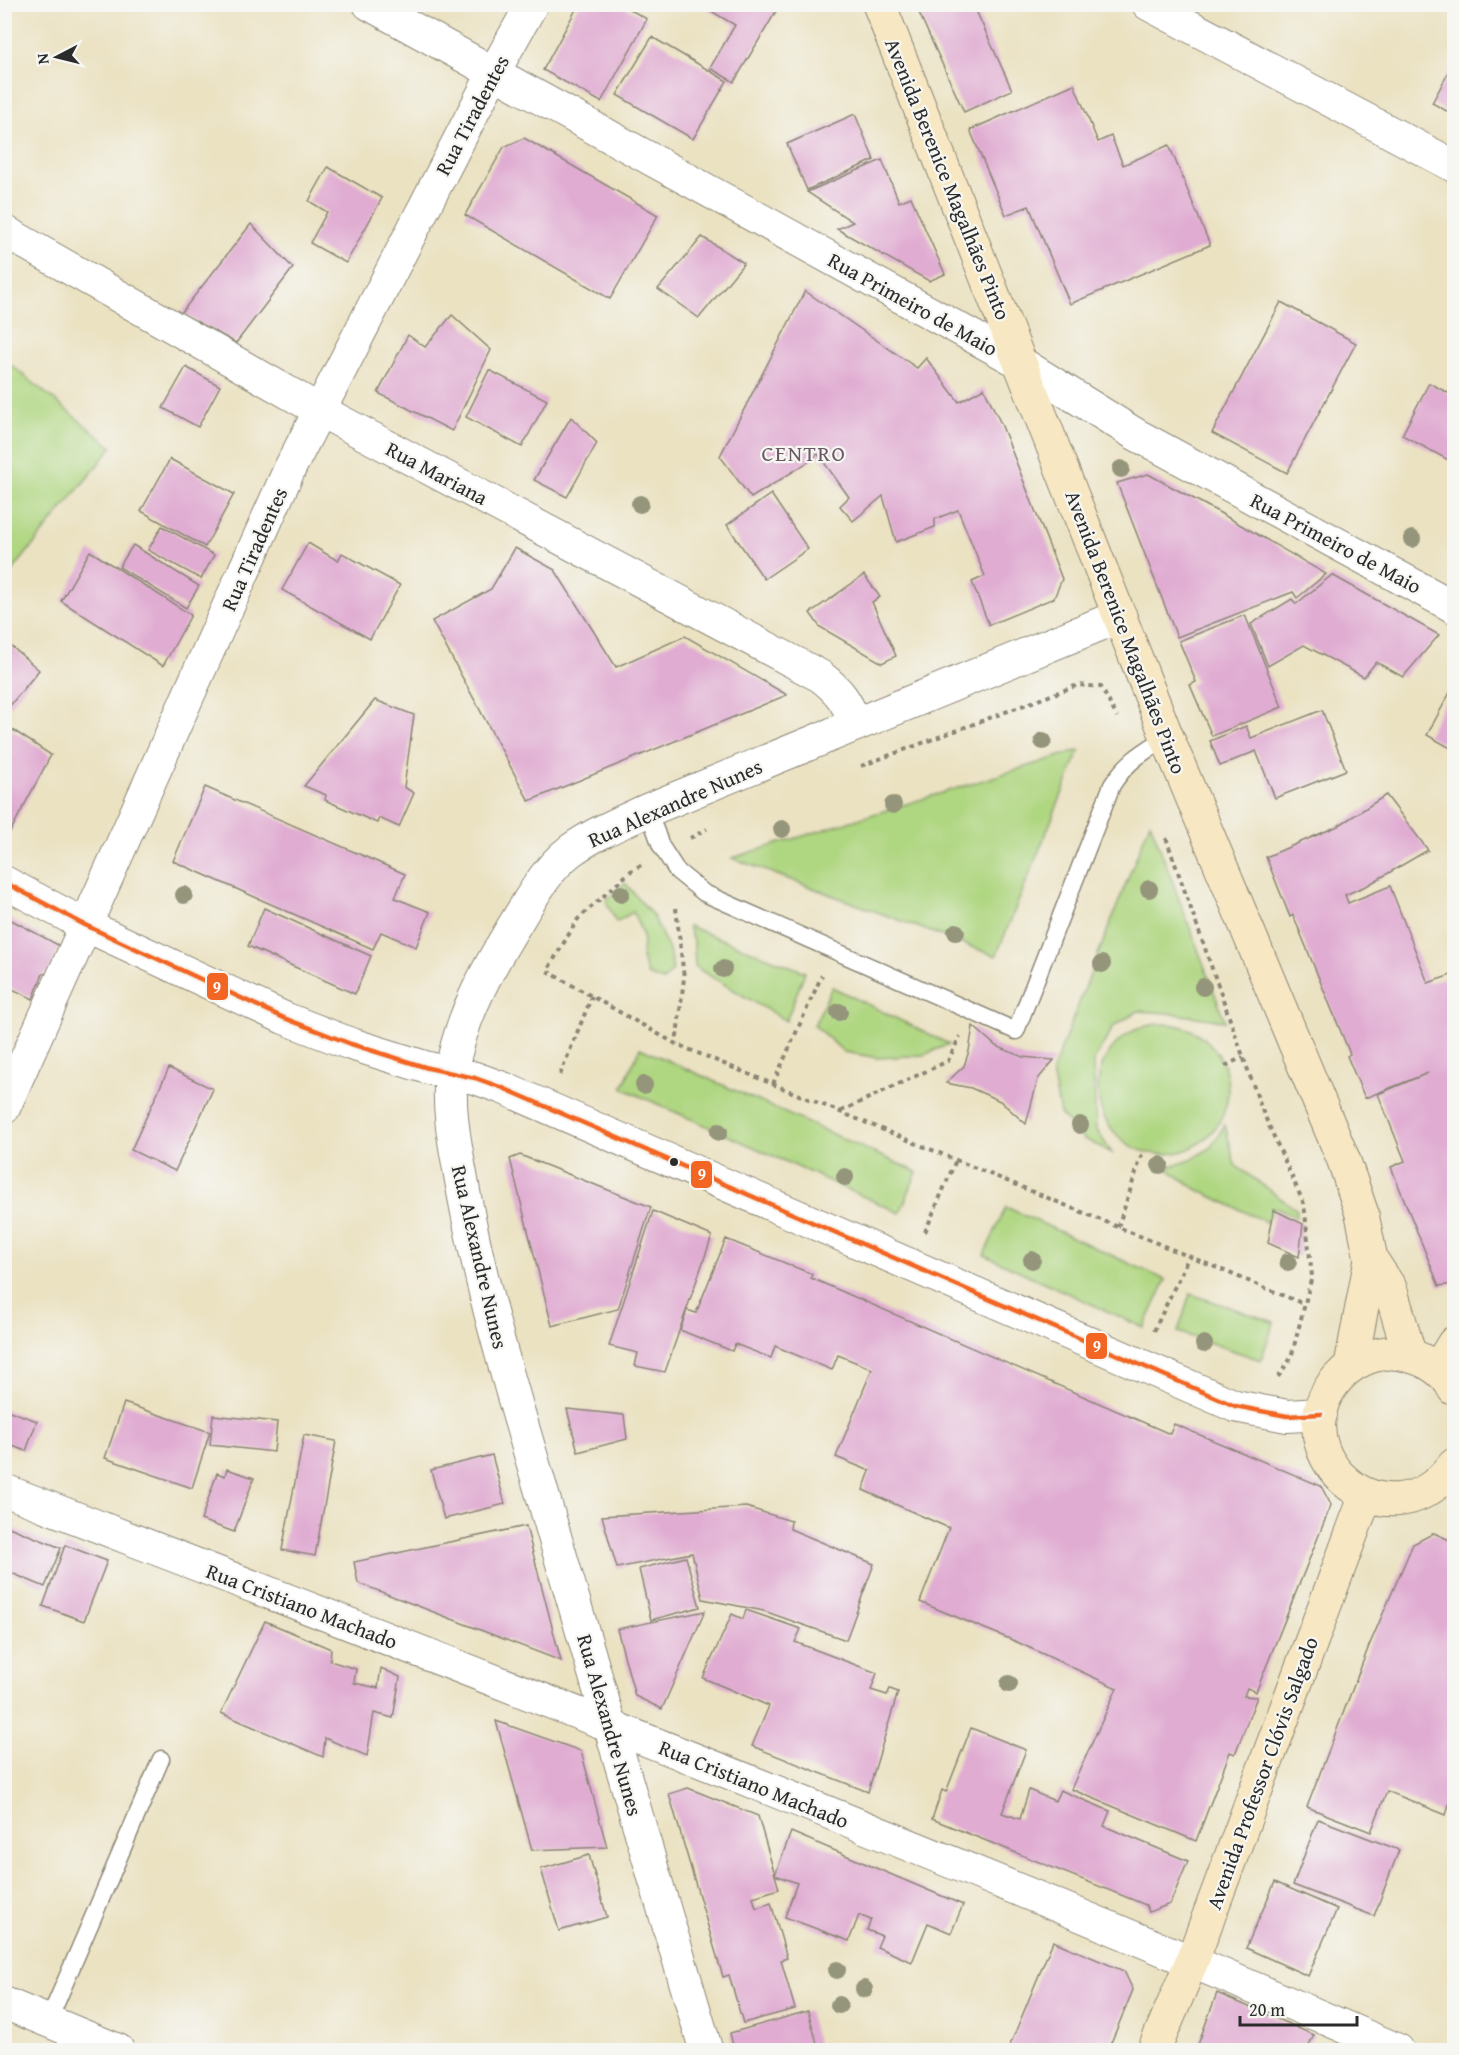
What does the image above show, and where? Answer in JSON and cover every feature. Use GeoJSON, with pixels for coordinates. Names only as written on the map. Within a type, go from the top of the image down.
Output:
{"type":"FeatureCollection","features":[{"type":"Feature","properties":{"kind":"main road","name":"Avenida Berenice Magalhães Pinto"},"geometry":{"type":"LineString","coordinates":[[879,4],[1167,737],[1344,1161],[1362,1214],[1371,1259],[1444,1371]]}},
{"type":"Feature","properties":{"kind":"main road","name":"Avenida Berenice Magalhães Pinto"},"geometry":{"type":"LineString","coordinates":[[1351,1365],[1371,1259]]}},
{"type":"Feature","properties":{"kind":"main road"},"geometry":{"type":"LineString","coordinates":[[1444,1371],[1388,1353],[1369,1357],[1351,1365],[1326,1395],[1321,1414],[1320,1434],[1324,1454],[1334,1471],[1348,1485],[1366,1495],[1386,1500],[1407,1498],[1426,1492],[1451,1477]]}},
{"type":"Feature","properties":{"kind":"main road","name":"Avenida Professor Clóvis Salgado"},"geometry":{"type":"LineString","coordinates":[[1154,2050],[1192,1961],[1366,1495]]}},
{"type":"Feature","properties":{"kind":"street","name":"Rua Primeiro de Maio"},"geometry":{"type":"LineString","coordinates":[[369,4],[1021,363],[1136,434],[1455,607]]}},
{"type":"Feature","properties":{"kind":"street","name":"Rua Tiradentes"},"geometry":{"type":"LineString","coordinates":[[4,1108],[290,468],[494,72],[532,4]]}},
{"type":"Feature","properties":{"kind":"street"},"geometry":{"type":"LineString","coordinates":[[1148,4],[1455,166]]}},
{"type":"Feature","properties":{"kind":"street","name":"Rua Mariana"},"geometry":{"type":"LineString","coordinates":[[4,231],[319,410],[820,676],[837,689],[848,704],[856,725]]}},
{"type":"Feature","properties":{"kind":"street","name":"Rua Alexandre Nunes"},"geometry":{"type":"LineString","coordinates":[[706,2050],[511,1388],[470,1234],[456,1149],[451,1074],[458,1040],[472,1004],[501,947],[540,882],[568,852],[606,830],[648,810],[1120,616]]}},
{"type":"Feature","properties":{"kind":"street"},"geometry":{"type":"LineString","coordinates":[[4,882],[85,925],[284,1018],[351,1044],[428,1068],[475,1078],[503,1088],[1235,1406],[1287,1416],[1321,1414]]}},
{"type":"Feature","properties":{"kind":"street","name":"Rua Cristiano Machado"},"geometry":{"type":"LineString","coordinates":[[4,1490],[609,1725],[1192,1961],[1398,2050]]}},
{"type":"Feature","properties":{"kind":"street"},"geometry":{"type":"LineString","coordinates":[[4,2003],[118,2050]]}},
{"type":"Feature","properties":{"kind":"lane"},"geometry":{"type":"LineString","coordinates":[[648,810],[665,852],[675,867],[704,893],[1016,1031],[1112,785],[1124,767],[1167,737]]}},
{"type":"Feature","properties":{"kind":"lane"},"geometry":{"type":"LineString","coordinates":[[48,2022],[161,1759]]}},
{"type":"Feature","properties":{"kind":"path"},"geometry":{"type":"LineString","coordinates":[[858,766],[1078,685],[1101,687],[1137,756]]}},
{"type":"Feature","properties":{"kind":"path"},"geometry":{"type":"LineString","coordinates":[[716,823],[631,871],[578,919],[548,971],[676,1044],[1304,1304]]}},
{"type":"Feature","properties":{"kind":"path"},"geometry":{"type":"LineString","coordinates":[[1165,834],[1262,1110],[1304,1204],[1312,1276],[1291,1358],[1274,1384],[1246,1408]]}},
{"type":"Feature","properties":{"kind":"path"},"geometry":{"type":"LineString","coordinates":[[675,867],[676,912],[684,978],[676,1044]]}},
{"type":"Feature","properties":{"kind":"path"},"geometry":{"type":"LineString","coordinates":[[773,1084],[833,950]]}},
{"type":"Feature","properties":{"kind":"path"},"geometry":{"type":"LineString","coordinates":[[558,1079],[592,996]]}},
{"type":"Feature","properties":{"kind":"path"},"geometry":{"type":"LineString","coordinates":[[841,1112],[948,1061],[962,1034],[969,1011]]}},
{"type":"Feature","properties":{"kind":"path"},"geometry":{"type":"LineString","coordinates":[[1225,1066],[1243,1057]]}},
{"type":"Feature","properties":{"kind":"path"},"geometry":{"type":"LineString","coordinates":[[1118,1227],[1143,1151]]}},
{"type":"Feature","properties":{"kind":"path"},"geometry":{"type":"LineString","coordinates":[[924,1235],[956,1160]]}},
{"type":"Feature","properties":{"kind":"path"},"geometry":{"type":"LineString","coordinates":[[1138,1364],[1189,1256]]}},
{"type":"Feature","properties":{"kind":"green space"},"geometry":{"type":"Polygon","coordinates":[[[5,360],[112,447],[5,580],[5,360]]]}},
{"type":"Feature","properties":{"kind":"green space"},"geometry":{"type":"Polygon","coordinates":[[[1080,750],[996,956],[732,858],[1080,750]]]}},
{"type":"Feature","properties":{"kind":"green space"},"geometry":{"type":"Polygon","coordinates":[[[1150,822],[1225,1021],[1138,1011],[1114,1026],[1093,1062],[1096,1129],[1112,1153],[1084,1139],[1060,1114],[1052,1072],[1150,822]]]}},
{"type":"Feature","properties":{"kind":"green space"},"geometry":{"type":"Polygon","coordinates":[[[625,883],[653,916],[669,950],[673,970],[663,981],[647,975],[642,958],[643,936],[633,912],[616,922],[606,901],[625,883]]]}},
{"type":"Feature","properties":{"kind":"green space"},"geometry":{"type":"Polygon","coordinates":[[[688,926],[805,972],[786,1021],[695,967],[694,945],[688,926]]]}},
{"type":"Feature","properties":{"kind":"green space"},"geometry":{"type":"Polygon","coordinates":[[[832,987],[949,1044],[924,1055],[878,1058],[844,1052],[814,1025],[832,987]]]}},
{"type":"Feature","properties":{"kind":"green space"},"geometry":{"type":"Polygon","coordinates":[[[1163,1024],[1188,1029],[1209,1043],[1223,1064],[1228,1089],[1223,1114],[1209,1135],[1188,1149],[1163,1154],[1138,1149],[1117,1135],[1103,1114],[1098,1089],[1103,1064],[1117,1043],[1138,1029],[1163,1024]]]}},
{"type":"Feature","properties":{"kind":"green space"},"geometry":{"type":"Polygon","coordinates":[[[640,1048],[917,1172],[900,1213],[622,1088],[640,1048]]]}},
{"type":"Feature","properties":{"kind":"green space"},"geometry":{"type":"Polygon","coordinates":[[[1225,1125],[1235,1165],[1297,1210],[1296,1217],[1273,1207],[1266,1222],[1196,1189],[1166,1168],[1191,1160],[1211,1147],[1225,1125]]]}},
{"type":"Feature","properties":{"kind":"green space"},"geometry":{"type":"Polygon","coordinates":[[[1006,1207],[1166,1280],[1144,1328],[984,1255],[1006,1207]]]}},
{"type":"Feature","properties":{"kind":"green space"},"geometry":{"type":"Polygon","coordinates":[[[1190,1294],[1274,1322],[1261,1360],[1178,1332],[1190,1294]]]}},
{"type":"Feature","properties":{"kind":"building"},"geometry":{"type":"Polygon","coordinates":[[[579,4],[620,4],[647,19],[601,102],[543,70],[579,4]]]}},
{"type":"Feature","properties":{"kind":"building"},"geometry":{"type":"Polygon","coordinates":[[[699,4],[773,4],[778,8],[734,82],[710,68],[735,25],[699,4]]]}},
{"type":"Feature","properties":{"kind":"building"},"geometry":{"type":"Polygon","coordinates":[[[915,4],[973,4],[1012,90],[964,112],[915,4]]]}},
{"type":"Feature","properties":{"kind":"building"},"geometry":{"type":"Polygon","coordinates":[[[652,37],[727,81],[693,139],[617,95],[652,37]]]}},
{"type":"Feature","properties":{"kind":"building"},"geometry":{"type":"Polygon","coordinates":[[[1454,62],[1454,115],[1432,103],[1454,62]]]}},
{"type":"Feature","properties":{"kind":"building"},"geometry":{"type":"Polygon","coordinates":[[[1074,84],[1098,142],[1111,136],[1123,165],[1169,145],[1210,245],[1070,304],[1029,206],[1006,215],[970,130],[1074,84]]]}},
{"type":"Feature","properties":{"kind":"building"},"geometry":{"type":"Polygon","coordinates":[[[855,114],[874,160],[807,190],[787,144],[855,114]]]}},
{"type":"Feature","properties":{"kind":"building"},"geometry":{"type":"Polygon","coordinates":[[[524,138],[658,215],[610,299],[465,215],[504,147],[524,138]]]}},
{"type":"Feature","properties":{"kind":"building"},"geometry":{"type":"Polygon","coordinates":[[[882,160],[899,202],[911,197],[945,274],[929,281],[837,229],[853,222],[807,192],[882,160]]]}},
{"type":"Feature","properties":{"kind":"building"},"geometry":{"type":"Polygon","coordinates":[[[328,167],[382,198],[346,263],[310,243],[327,212],[309,201],[328,167]]]}},
{"type":"Feature","properties":{"kind":"building"},"geometry":{"type":"Polygon","coordinates":[[[251,224],[293,268],[236,343],[181,313],[251,224]]]}},
{"type":"Feature","properties":{"kind":"building"},"geometry":{"type":"Polygon","coordinates":[[[702,237],[744,263],[699,318],[658,289],[702,237]]]}},
{"type":"Feature","properties":{"kind":"building"},"geometry":{"type":"Polygon","coordinates":[[[805,291],[917,368],[926,358],[959,402],[984,388],[1002,426],[1062,579],[1054,598],[989,625],[972,582],[985,576],[958,510],[935,519],[935,527],[896,542],[883,496],[853,521],[840,506],[849,497],[818,454],[751,498],[720,456],[805,291]]]}},
{"type":"Feature","properties":{"kind":"building"},"geometry":{"type":"Polygon","coordinates":[[[1281,302],[1356,343],[1287,473],[1212,433],[1281,302]]]}},
{"type":"Feature","properties":{"kind":"building"},"geometry":{"type":"Polygon","coordinates":[[[452,315],[491,350],[452,431],[378,393],[408,335],[425,347],[452,315]]]}},
{"type":"Feature","properties":{"kind":"building"},"geometry":{"type":"Polygon","coordinates":[[[186,367],[220,386],[198,427],[163,408],[186,367]]]}},
{"type":"Feature","properties":{"kind":"building"},"geometry":{"type":"Polygon","coordinates":[[[489,370],[547,400],[522,447],[466,417],[489,370]]]}},
{"type":"Feature","properties":{"kind":"building"},"geometry":{"type":"Polygon","coordinates":[[[1429,383],[1454,396],[1454,463],[1402,435],[1429,383]]]}},
{"type":"Feature","properties":{"kind":"building"},"geometry":{"type":"Polygon","coordinates":[[[571,417],[597,443],[567,497],[534,480],[571,417]]]}},
{"type":"Feature","properties":{"kind":"building"},"geometry":{"type":"Polygon","coordinates":[[[170,459],[234,494],[205,547],[141,511],[170,459]]]}},
{"type":"Feature","properties":{"kind":"building"},"geometry":{"type":"Polygon","coordinates":[[[1148,474],[1326,574],[1297,598],[1293,592],[1177,637],[1117,483],[1148,474]]]}},
{"type":"Feature","properties":{"kind":"building"},"geometry":{"type":"Polygon","coordinates":[[[771,494],[808,549],[764,579],[727,525],[771,494]]]}},
{"type":"Feature","properties":{"kind":"building"},"geometry":{"type":"Polygon","coordinates":[[[162,526],[214,555],[201,579],[148,550],[162,526]]]}},
{"type":"Feature","properties":{"kind":"building"},"geometry":{"type":"Polygon","coordinates":[[[308,543],[338,561],[342,553],[400,585],[370,639],[282,590],[308,543]]]}},
{"type":"Feature","properties":{"kind":"building"},"geometry":{"type":"Polygon","coordinates":[[[133,545],[199,586],[186,608],[119,567],[133,545]]]}},
{"type":"Feature","properties":{"kind":"building"},"geometry":{"type":"Polygon","coordinates":[[[515,548],[555,570],[616,667],[685,636],[787,695],[529,801],[432,621],[491,589],[515,548]]]}},
{"type":"Feature","properties":{"kind":"building"},"geometry":{"type":"Polygon","coordinates":[[[90,551],[191,615],[163,666],[61,601],[90,551]]]}},
{"type":"Feature","properties":{"kind":"building"},"geometry":{"type":"Polygon","coordinates":[[[864,575],[880,597],[872,602],[896,656],[882,663],[820,627],[810,613],[864,575]]]}},
{"type":"Feature","properties":{"kind":"building"},"geometry":{"type":"Polygon","coordinates":[[[1332,575],[1439,635],[1403,677],[1376,662],[1364,677],[1304,645],[1268,666],[1251,624],[1292,599],[1296,604],[1332,575]]]}},
{"type":"Feature","properties":{"kind":"building"},"geometry":{"type":"Polygon","coordinates":[[[1245,615],[1282,707],[1212,736],[1190,685],[1196,682],[1179,641],[1245,615]]]}},
{"type":"Feature","properties":{"kind":"building"},"geometry":{"type":"Polygon","coordinates":[[[4,640],[39,670],[4,713],[4,640]]]}},
{"type":"Feature","properties":{"kind":"building"},"geometry":{"type":"Polygon","coordinates":[[[1454,685],[1454,750],[1427,735],[1454,685]]]}},
{"type":"Feature","properties":{"kind":"building"},"geometry":{"type":"Polygon","coordinates":[[[375,700],[414,715],[404,787],[414,793],[399,827],[379,818],[377,823],[325,800],[326,795],[304,786],[375,700]]]}},
{"type":"Feature","properties":{"kind":"building"},"geometry":{"type":"Polygon","coordinates":[[[1322,710],[1346,770],[1275,798],[1256,751],[1220,766],[1210,741],[1246,726],[1251,738],[1322,710]]]}},
{"type":"Feature","properties":{"kind":"building"},"geometry":{"type":"Polygon","coordinates":[[[4,724],[51,755],[10,832],[4,830],[4,724]]]}},
{"type":"Feature","properties":{"kind":"building"},"geometry":{"type":"Polygon","coordinates":[[[205,787],[405,874],[395,898],[430,912],[416,947],[381,932],[373,949],[173,861],[205,787]]]}},
{"type":"Feature","properties":{"kind":"building"},"geometry":{"type":"Polygon","coordinates":[[[1386,795],[1428,850],[1368,885],[1345,895],[1348,903],[1390,886],[1428,983],[1454,974],[1454,1280],[1453,1284],[1439,1286],[1391,1167],[1405,1161],[1378,1094],[1428,1073],[1365,1098],[1347,1056],[1350,1054],[1293,915],[1290,917],[1266,857],[1338,826],[1386,795]]]}},
{"type":"Feature","properties":{"kind":"building"},"geometry":{"type":"Polygon","coordinates":[[[264,908],[371,956],[355,994],[248,946],[264,908]]]}},
{"type":"Feature","properties":{"kind":"building"},"geometry":{"type":"Polygon","coordinates":[[[4,916],[60,946],[48,973],[43,974],[33,999],[4,985],[4,916]]]}},
{"type":"Feature","properties":{"kind":"building"},"geometry":{"type":"Polygon","coordinates":[[[973,1026],[996,1046],[1023,1057],[1054,1060],[1038,1079],[1026,1124],[1000,1101],[971,1088],[946,1083],[964,1066],[973,1026]]]}},
{"type":"Feature","properties":{"kind":"building"},"geometry":{"type":"Polygon","coordinates":[[[169,1068],[213,1089],[175,1171],[131,1150],[169,1068]]]}},
{"type":"Feature","properties":{"kind":"building"},"geometry":{"type":"Polygon","coordinates":[[[520,1155],[651,1207],[618,1309],[552,1326],[510,1159],[520,1155]]]}},
{"type":"Feature","properties":{"kind":"building"},"geometry":{"type":"Polygon","coordinates":[[[1274,1210],[1303,1224],[1299,1257],[1268,1243],[1274,1210]]]}},
{"type":"Feature","properties":{"kind":"building"},"geometry":{"type":"Polygon","coordinates":[[[653,1211],[712,1236],[665,1372],[635,1366],[638,1353],[609,1346],[653,1211]]]}},
{"type":"Feature","properties":{"kind":"building"},"geometry":{"type":"Polygon","coordinates":[[[726,1239],[812,1274],[811,1278],[1170,1434],[1174,1424],[1321,1486],[1331,1505],[1256,1692],[1247,1688],[1244,1696],[1257,1697],[1235,1754],[1230,1752],[1196,1841],[1071,1789],[1117,1688],[1017,1642],[920,1602],[949,1528],[863,1490],[870,1471],[836,1457],[872,1369],[838,1355],[832,1370],[775,1346],[771,1358],[735,1344],[732,1351],[680,1330],[687,1310],[696,1313],[726,1239]]]}},
{"type":"Feature","properties":{"kind":"building"},"geometry":{"type":"Polygon","coordinates":[[[124,1403],[210,1432],[192,1488],[105,1458],[124,1403]]]}},
{"type":"Feature","properties":{"kind":"building"},"geometry":{"type":"Polygon","coordinates":[[[4,1409],[37,1421],[26,1451],[4,1443],[4,1409]]]}},
{"type":"Feature","properties":{"kind":"building"},"geometry":{"type":"Polygon","coordinates":[[[567,1409],[624,1415],[627,1439],[578,1452],[567,1409]]]}},
{"type":"Feature","properties":{"kind":"building"},"geometry":{"type":"Polygon","coordinates":[[[213,1415],[277,1422],[274,1452],[210,1445],[213,1415]]]}},
{"type":"Feature","properties":{"kind":"building"},"geometry":{"type":"Polygon","coordinates":[[[304,1435],[336,1441],[315,1556],[282,1550],[304,1435]]]}},
{"type":"Feature","properties":{"kind":"building"},"geometry":{"type":"Polygon","coordinates":[[[492,1455],[505,1504],[444,1519],[431,1470],[492,1455]]]}},
{"type":"Feature","properties":{"kind":"building"},"geometry":{"type":"Polygon","coordinates":[[[227,1469],[254,1478],[234,1532],[201,1520],[217,1473],[225,1476],[227,1469]]]}},
{"type":"Feature","properties":{"kind":"building"},"geometry":{"type":"Polygon","coordinates":[[[746,1507],[791,1521],[790,1529],[874,1564],[846,1640],[764,1611],[703,1599],[692,1553],[617,1568],[602,1516],[746,1507]]]}},
{"type":"Feature","properties":{"kind":"building"},"geometry":{"type":"Polygon","coordinates":[[[4,1525],[61,1548],[45,1587],[4,1570],[4,1525]]]}},
{"type":"Feature","properties":{"kind":"building"},"geometry":{"type":"Polygon","coordinates":[[[526,1526],[561,1661],[358,1583],[354,1562],[526,1526]]]}},
{"type":"Feature","properties":{"kind":"building"},"geometry":{"type":"Polygon","coordinates":[[[1434,1533],[1454,1542],[1454,1786],[1446,1815],[1387,1791],[1371,1832],[1307,1807],[1369,1646],[1413,1544],[1434,1533]]]}},
{"type":"Feature","properties":{"kind":"building"},"geometry":{"type":"Polygon","coordinates":[[[65,1545],[107,1561],[84,1621],[43,1606],[65,1545]]]}},
{"type":"Feature","properties":{"kind":"building"},"geometry":{"type":"Polygon","coordinates":[[[686,1557],[700,1607],[651,1620],[639,1569],[686,1557]]]}},
{"type":"Feature","properties":{"kind":"building"},"geometry":{"type":"Polygon","coordinates":[[[746,1610],[801,1629],[795,1642],[877,1673],[871,1690],[887,1695],[890,1689],[898,1692],[868,1792],[752,1746],[769,1706],[703,1678],[732,1614],[743,1619],[746,1610]]]}},
{"type":"Feature","properties":{"kind":"building"},"geometry":{"type":"Polygon","coordinates":[[[705,1611],[662,1709],[635,1696],[617,1629],[705,1611]]]}},
{"type":"Feature","properties":{"kind":"building"},"geometry":{"type":"Polygon","coordinates":[[[265,1621],[331,1649],[330,1661],[356,1669],[354,1683],[378,1688],[381,1668],[400,1677],[393,1718],[374,1713],[367,1756],[325,1738],[323,1757],[221,1713],[265,1621]]]}},
{"type":"Feature","properties":{"kind":"building"},"geometry":{"type":"Polygon","coordinates":[[[496,1721],[581,1751],[607,1847],[532,1850],[496,1721]]]}},
{"type":"Feature","properties":{"kind":"building"},"geometry":{"type":"Polygon","coordinates":[[[971,1728],[1026,1750],[1002,1813],[1020,1819],[1029,1790],[1055,1801],[1060,1790],[1110,1811],[1104,1826],[1188,1861],[1170,1904],[1149,1912],[1146,1905],[932,1819],[942,1790],[946,1792],[971,1728]]]}},
{"type":"Feature","properties":{"kind":"building"},"geometry":{"type":"Polygon","coordinates":[[[688,1788],[758,1816],[779,1889],[753,1897],[756,1908],[771,1903],[787,1958],[781,1960],[795,2009],[743,2023],[729,1975],[723,1977],[669,1794],[688,1788]]]}},
{"type":"Feature","properties":{"kind":"building"},"geometry":{"type":"Polygon","coordinates":[[[1318,1819],[1399,1850],[1374,1916],[1293,1885],[1318,1819]]]}},
{"type":"Feature","properties":{"kind":"building"},"geometry":{"type":"Polygon","coordinates":[[[791,1832],[963,1905],[951,1933],[928,1923],[912,1962],[877,1947],[882,1936],[867,1930],[871,1920],[859,1915],[849,1941],[785,1917],[797,1883],[775,1875],[791,1832]]]}},
{"type":"Feature","properties":{"kind":"building"},"geometry":{"type":"Polygon","coordinates":[[[589,1855],[607,1917],[559,1931],[541,1869],[589,1855]]]}},
{"type":"Feature","properties":{"kind":"building"},"geometry":{"type":"Polygon","coordinates":[[[1275,1882],[1337,1909],[1308,1976],[1246,1948],[1275,1882]]]}},
{"type":"Feature","properties":{"kind":"building"},"geometry":{"type":"Polygon","coordinates":[[[1053,1941],[1124,1971],[1133,1990],[1108,2050],[1008,2050],[1053,1941]]]}},
{"type":"Feature","properties":{"kind":"building"},"geometry":{"type":"Polygon","coordinates":[[[1217,1993],[1314,2035],[1307,2050],[1196,2050],[1217,1993]]]}},
{"type":"Feature","properties":{"kind":"building"},"geometry":{"type":"Polygon","coordinates":[[[808,2011],[819,2050],[734,2050],[730,2033],[808,2011]]]}},
{"type":"Feature","properties":{"kind":"transit line","name":"9"},"geometry":{"type":"LineString","coordinates":[[4,882],[85,925],[284,1018],[351,1044],[428,1068],[475,1078],[503,1088],[1235,1406],[1287,1416],[1321,1414]]}},
{"type":"Feature","properties":{"kind":"district","name":"CENTRO"},"geometry":{"type":"Point","coordinates":[804,453]}}]}
